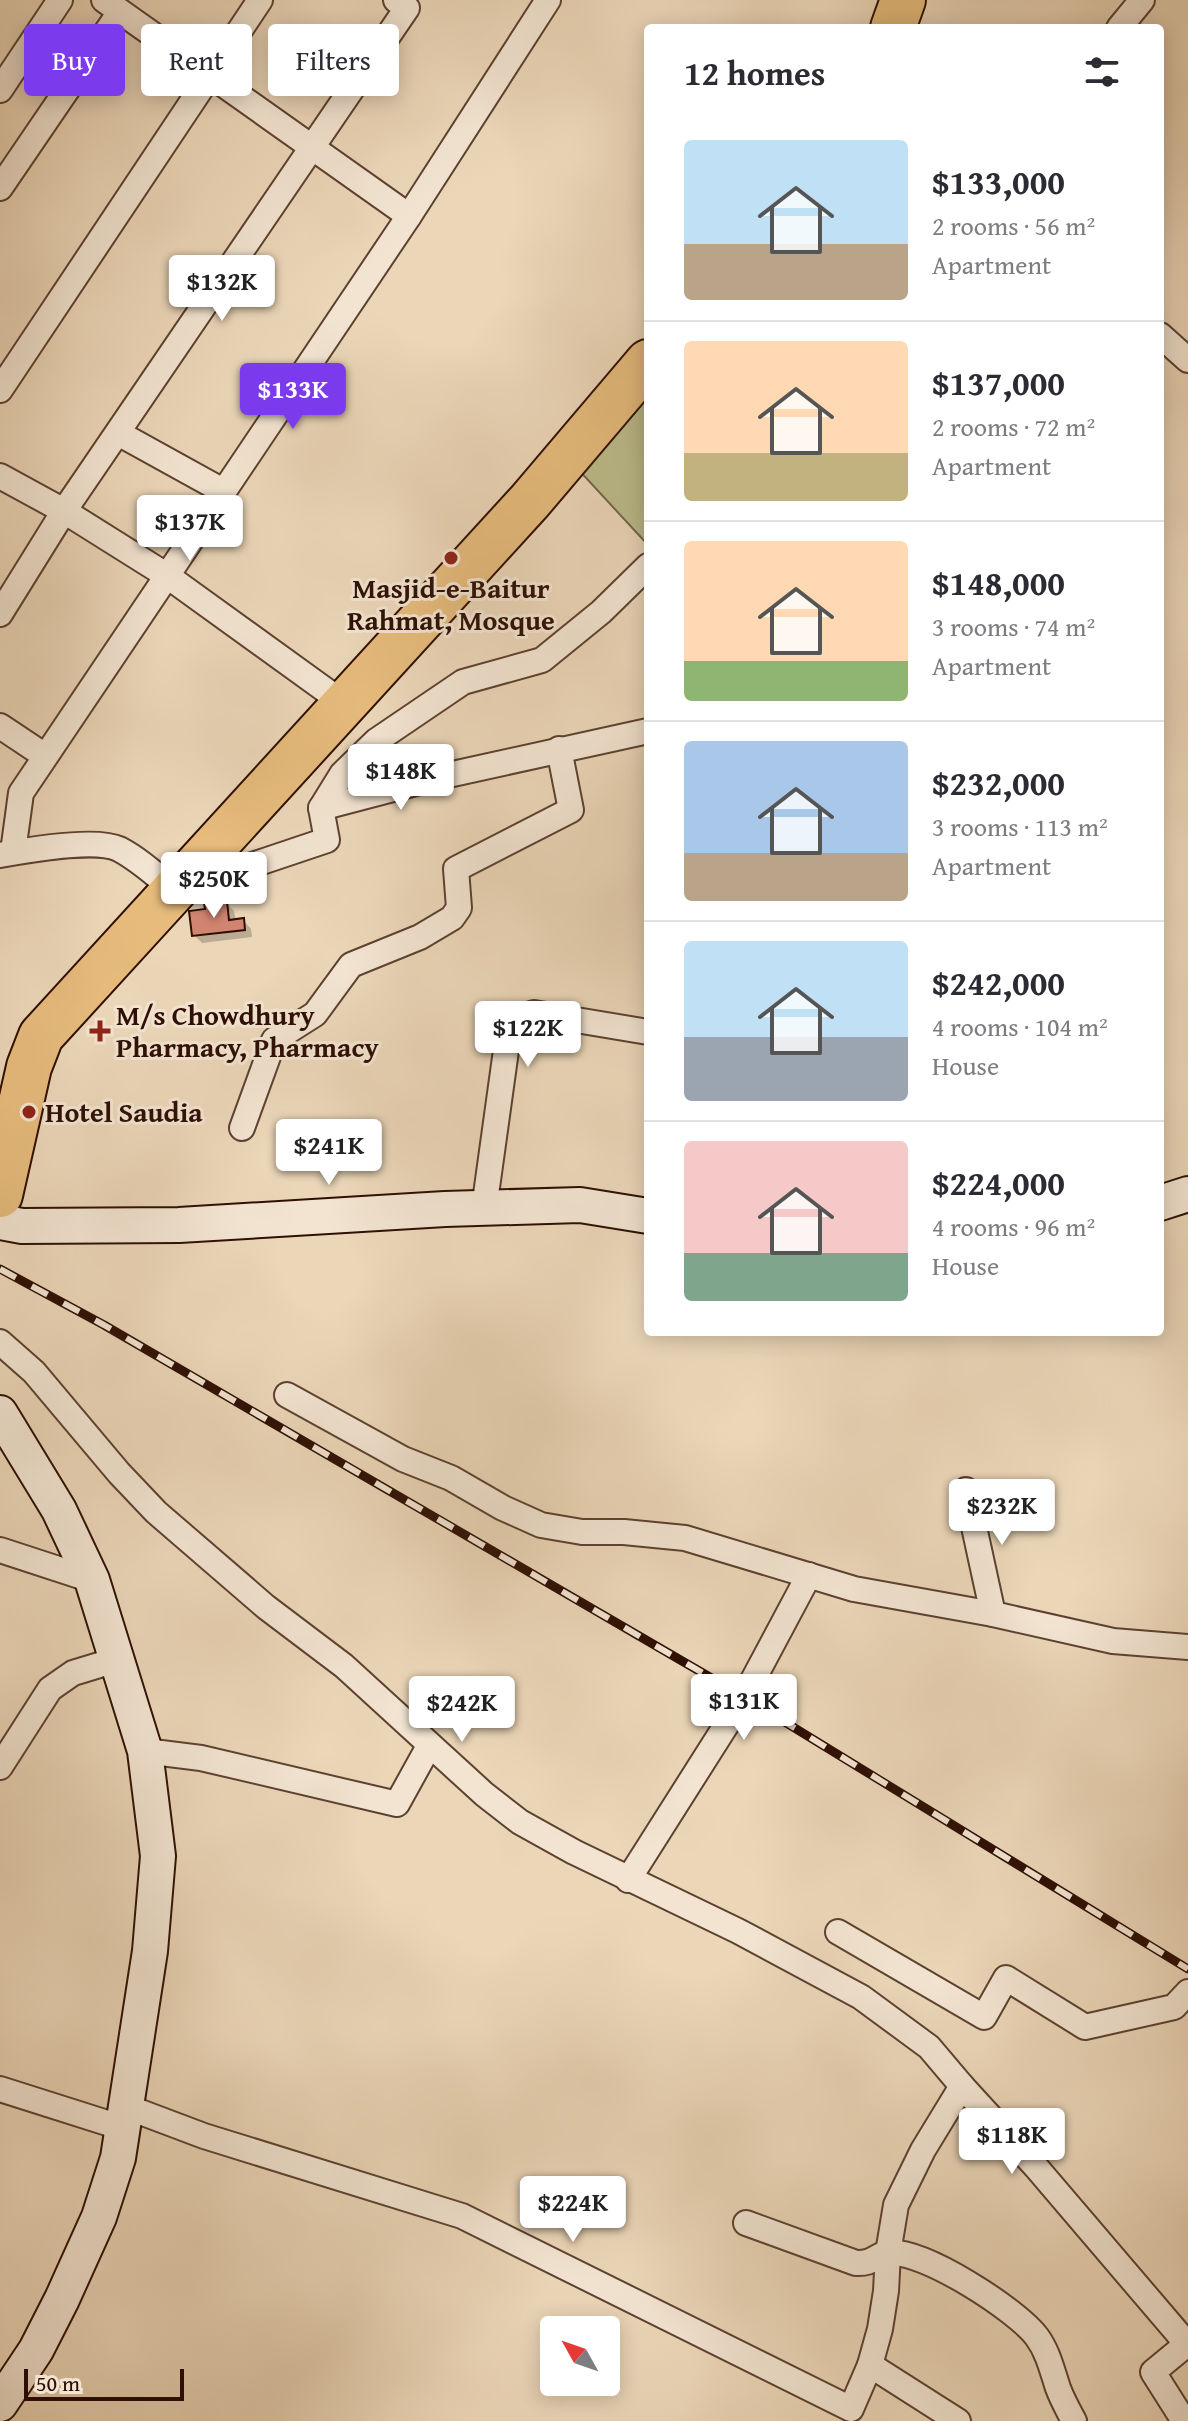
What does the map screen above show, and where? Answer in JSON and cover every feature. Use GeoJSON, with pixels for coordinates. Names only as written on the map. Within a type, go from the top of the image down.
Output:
{"type":"FeatureCollection","features":[{"type":"Feature","properties":{"kind":"highway"},"geometry":{"type":"LineString","coordinates":[[894,24],[903,0]]}},
{"type":"Feature","properties":{"kind":"highway"},"geometry":{"type":"LineString","coordinates":[[0,1195],[29,1067],[41,1036],[530,501],[644,367]]}},
{"type":"Feature","properties":{"kind":"street"},"geometry":{"type":"LineString","coordinates":[[0,90],[60,0]]}},
{"type":"Feature","properties":{"kind":"street"},"geometry":{"type":"LineString","coordinates":[[244,24],[260,0]]}},
{"type":"Feature","properties":{"kind":"street"},"geometry":{"type":"LineString","coordinates":[[0,614],[64,511],[407,8],[396,0]]}},
{"type":"Feature","properties":{"kind":"street"},"geometry":{"type":"LineString","coordinates":[[548,0],[409,216],[21,793],[7,854],[97,843],[117,848],[143,864],[175,891],[327,840],[321,808],[342,774],[376,741],[463,682],[542,660],[601,612],[644,570]]}},
{"type":"Feature","properties":{"kind":"street"},"geometry":{"type":"LineString","coordinates":[[1122,24],[1142,0]]}},
{"type":"Feature","properties":{"kind":"street"},"geometry":{"type":"LineString","coordinates":[[0,188],[112,6],[141,26]]}},
{"type":"Feature","properties":{"kind":"street"},"geometry":{"type":"LineString","coordinates":[[0,390],[196,96]]}},
{"type":"Feature","properties":{"kind":"street"},"geometry":{"type":"LineString","coordinates":[[241,96],[409,216]]}},
{"type":"Feature","properties":{"kind":"street"},"geometry":{"type":"LineString","coordinates":[[1164,339],[1188,360]]}},
{"type":"Feature","properties":{"kind":"street"},"geometry":{"type":"LineString","coordinates":[[118,433],[223,491]]}},
{"type":"Feature","properties":{"kind":"street"},"geometry":{"type":"LineString","coordinates":[[0,476],[64,511],[166,575],[346,705]]}},
{"type":"Feature","properties":{"kind":"street"},"geometry":{"type":"LineString","coordinates":[[0,726],[45,756]]}},
{"type":"Feature","properties":{"kind":"street"},"geometry":{"type":"LineString","coordinates":[[321,808],[559,749],[644,732]]}},
{"type":"Feature","properties":{"kind":"street"},"geometry":{"type":"LineString","coordinates":[[242,1128],[274,1040],[315,1014],[351,965],[420,937],[452,918],[459,908],[456,869],[571,810],[559,749]]}},
{"type":"Feature","properties":{"kind":"street"},"geometry":{"type":"LineString","coordinates":[[484,1209],[508,1036],[513,1023],[519,1017],[534,1013],[644,1031]]}},
{"type":"Feature","properties":{"kind":"street"},"geometry":{"type":"LineString","coordinates":[[1164,1202],[1188,1194]]}},
{"type":"Feature","properties":{"kind":"street"},"geometry":{"type":"LineString","coordinates":[[0,1222],[22,1226],[179,1225],[580,1205],[644,1215]]}},
{"type":"Feature","properties":{"kind":"street"},"geometry":{"type":"LineString","coordinates":[[0,1342],[34,1372],[156,1512],[266,1607],[344,1666],[429,1746],[520,1822],[628,1880],[738,1931],[861,1997],[929,2047],[1187,2344],[1153,2372],[1184,2421]]}},
{"type":"Feature","properties":{"kind":"street"},"geometry":{"type":"LineString","coordinates":[[287,1395],[403,1459],[451,1478],[503,1508],[541,1525],[582,1532],[624,1532],[685,1538],[854,1589],[993,1614],[1113,1641],[1181,1643]]}},
{"type":"Feature","properties":{"kind":"street"},"geometry":{"type":"LineString","coordinates":[[0,1413],[59,1510],[92,1580],[119,1659],[145,1751],[158,1856],[150,1951],[118,2158],[87,2245],[36,2350],[0,2404]]}},
{"type":"Feature","properties":{"kind":"street"},"geometry":{"type":"LineString","coordinates":[[966,1490],[993,1614]]}},
{"type":"Feature","properties":{"kind":"street"},"geometry":{"type":"LineString","coordinates":[[0,1550],[92,1580]]}},
{"type":"Feature","properties":{"kind":"street"},"geometry":{"type":"LineString","coordinates":[[628,1880],[744,1697],[809,1575]]}},
{"type":"Feature","properties":{"kind":"street"},"geometry":{"type":"LineString","coordinates":[[0,1767],[50,1689],[73,1673],[119,1659]]}},
{"type":"Feature","properties":{"kind":"street"},"geometry":{"type":"LineString","coordinates":[[145,1751],[201,1758],[397,1804],[429,1746]]}},
{"type":"Feature","properties":{"kind":"street"},"geometry":{"type":"LineString","coordinates":[[838,1932],[984,2017],[1006,1978],[1085,2027],[1174,2007],[1188,1992]]}},
{"type":"Feature","properties":{"kind":"street"},"geometry":{"type":"LineString","coordinates":[[0,2089],[204,2136],[462,2216],[849,2415],[870,2365],[880,2329],[896,2205],[923,2150],[962,2086]]}},
{"type":"Feature","properties":{"kind":"street"},"geometry":{"type":"LineString","coordinates":[[746,2223],[856,2263],[868,2264],[888,2253],[903,2254],[939,2269],[1001,2304],[1025,2322],[1039,2339],[1074,2421]]}},
{"type":"Feature","properties":{"kind":"street"},"geometry":{"type":"LineString","coordinates":[[870,2365],[958,2421]]}},
{"type":"Feature","properties":{"kind":"green space"},"geometry":{"type":"Polygon","coordinates":[[[644,394],[644,541],[576,467],[644,394]]]}},
{"type":"Feature","properties":{"kind":"building"},"geometry":{"type":"Polygon","coordinates":[[[227,901],[229,920],[244,918],[245,930],[192,936],[189,911],[205,909],[204,903],[227,901]]]}},
{"type":"Feature","properties":{"kind":"railway"},"geometry":{"type":"LineString","coordinates":[[0,1269],[104,1325],[744,1697],[1188,1969]]}},
{"type":"Feature","properties":{"kind":"place","name":"Masjid-e-Baitur Rahmat, Mosque"},"geometry":{"type":"Point","coordinates":[451,558]}},
{"type":"Feature","properties":{"kind":"place","name":"M/s Chowdhury Pharmacy, Pharmacy"},"geometry":{"type":"Point","coordinates":[100,1031]}},
{"type":"Feature","properties":{"kind":"place","name":"Hotel Saudia"},"geometry":{"type":"Point","coordinates":[29,1112]}}]}
